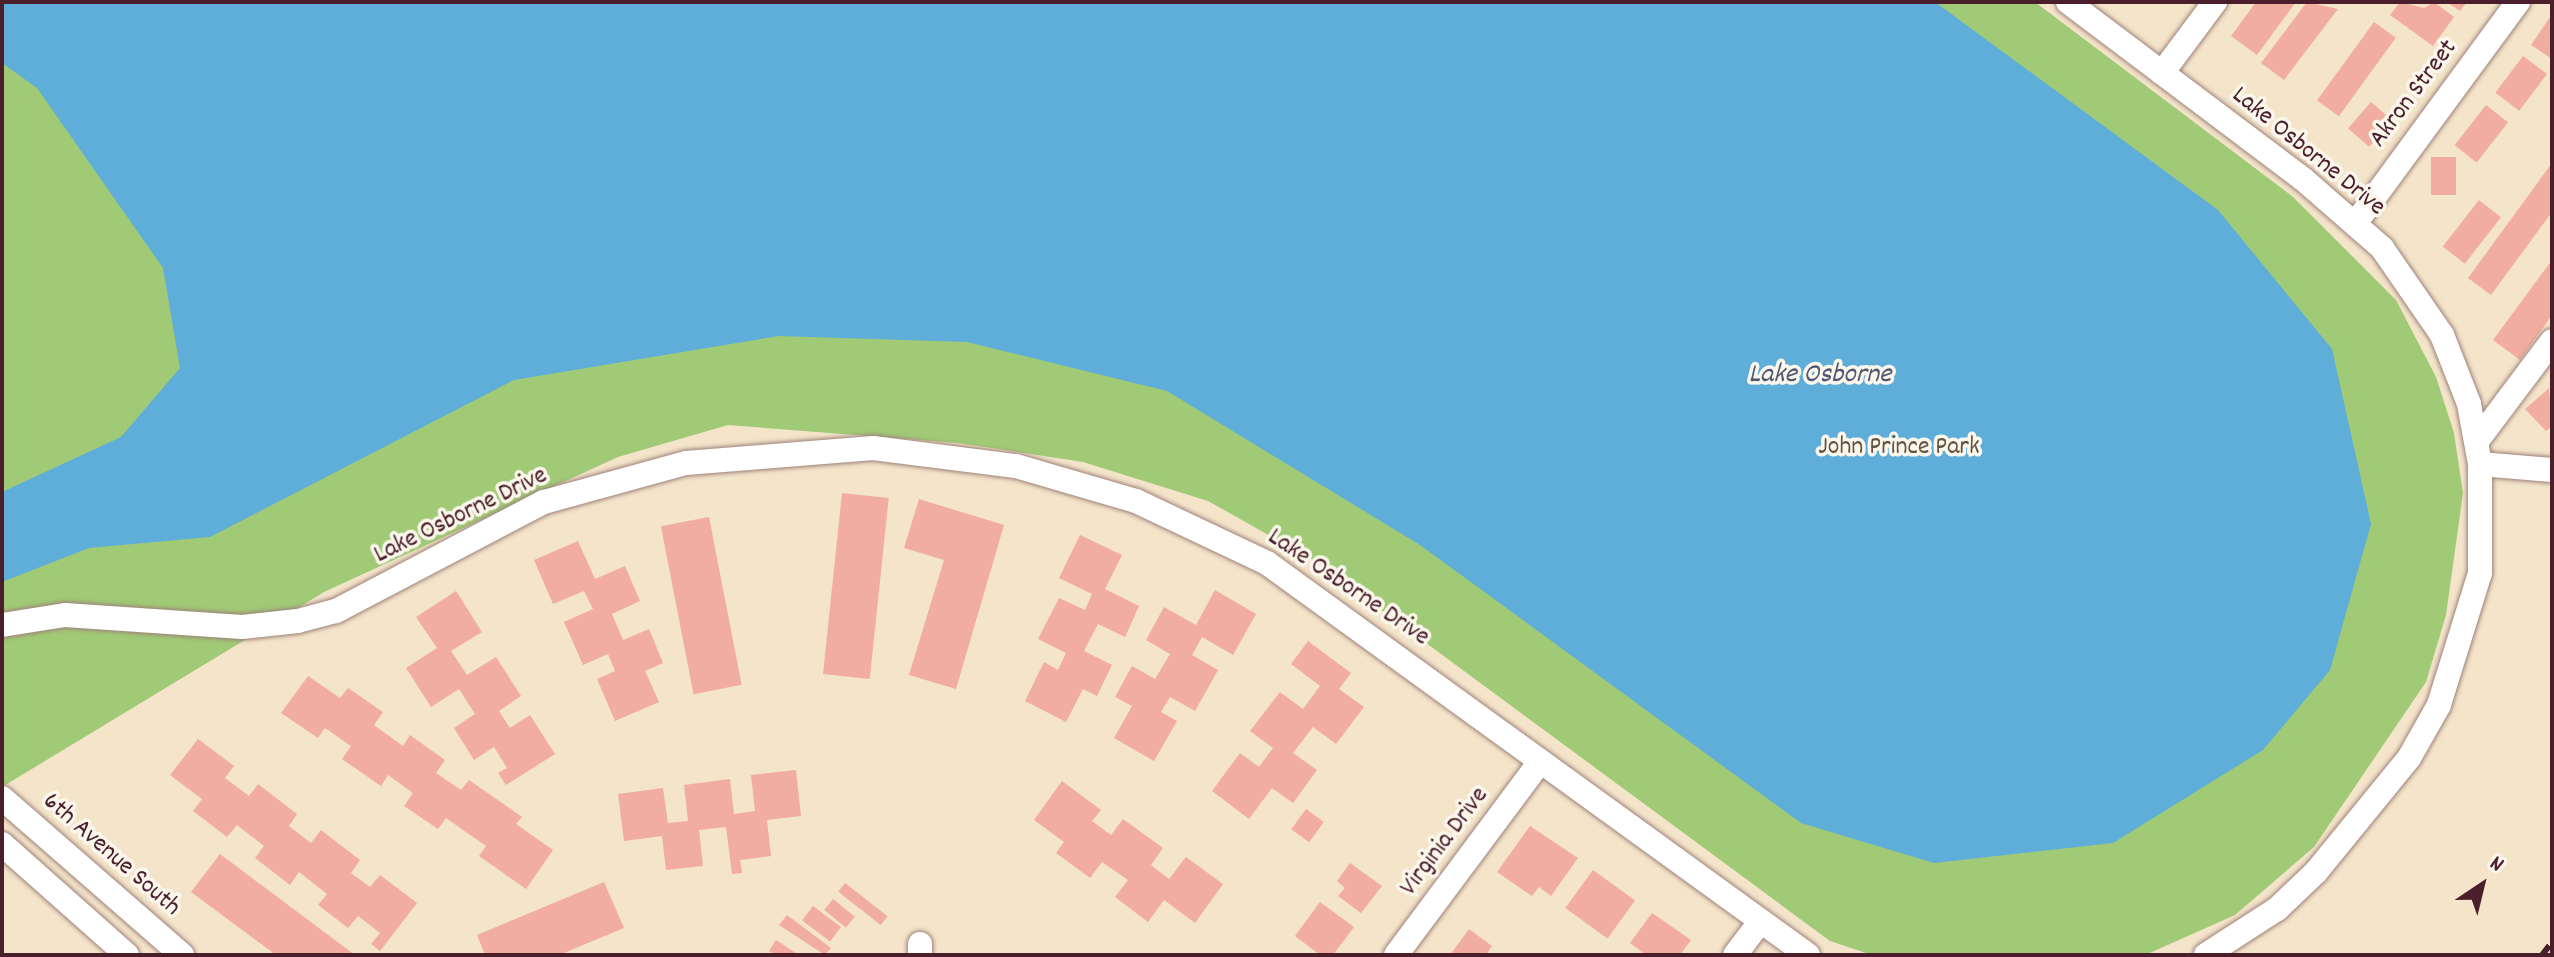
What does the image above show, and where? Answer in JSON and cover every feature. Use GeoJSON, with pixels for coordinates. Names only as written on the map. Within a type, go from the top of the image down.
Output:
{"type":"FeatureCollection","features":[{"type":"Feature","properties":{"kind":"street","name":"Lake Osborne Drive"},"geometry":{"type":"LineString","coordinates":[[2068,2],[2357,221],[2442,335],[2479,452],[2478,585],[2439,705],[2409,758],[2316,872],[2277,909],[2206,955]]}},
{"type":"Feature","properties":{"kind":"street"},"geometry":{"type":"LineString","coordinates":[[2162,73],[2215,2]]}},
{"type":"Feature","properties":{"kind":"street","name":"Akron Street"},"geometry":{"type":"LineString","coordinates":[[2357,221],[2518,2]]}},
{"type":"Feature","properties":{"kind":"street"},"geometry":{"type":"LineString","coordinates":[[2552,341],[2479,452],[2552,470]]}},
{"type":"Feature","properties":{"kind":"street","name":"Lake Osborne Drive"},"geometry":{"type":"LineString","coordinates":[[2,625],[65,615],[242,627],[298,621],[336,611],[544,502],[638,473],[813,448],[954,455],[1079,482],[1254,556],[1758,924],[1808,955]]}},
{"type":"Feature","properties":{"kind":"street","name":"Virginia Drive"},"geometry":{"type":"LineString","coordinates":[[1396,955],[1540,762]]}},
{"type":"Feature","properties":{"kind":"street","name":"6th Avenue South"},"geometry":{"type":"LineString","coordinates":[[2,798],[182,955]]}},
{"type":"Feature","properties":{"kind":"street"},"geometry":{"type":"LineString","coordinates":[[2,844],[127,955]]}},
{"type":"Feature","properties":{"kind":"street"},"geometry":{"type":"LineString","coordinates":[[1735,955],[1758,924]]}},
{"type":"Feature","properties":{"kind":"green space","name":"Lake Osborne"},"geometry":{"type":"Polygon","coordinates":[[[2,2],[2035,2],[2292,196],[2396,300],[2436,377],[2454,433],[2463,493],[2446,615],[2426,682],[2314,847],[2235,915],[2145,955],[1872,955],[1830,941],[1315,561],[1208,501],[1083,462],[958,443],[728,425],[618,457],[324,592],[2,787],[2,2]]]}},
{"type":"Feature","properties":{"kind":"water","name":"Lake Osborne"},"geometry":{"type":"Polygon","coordinates":[[[2,2],[1935,2],[2218,210],[2332,349],[2371,524],[2330,670],[2263,750],[2113,843],[1934,863],[1801,823],[1420,545],[1167,391],[967,342],[779,336],[514,380],[210,537],[89,548],[2,582],[2,492],[121,437],[180,368],[163,268],[37,88],[2,63],[2,2]]]}},
{"type":"Feature","properties":{"kind":"building"},"geometry":{"type":"Polygon","coordinates":[[[2256,2],[2296,2],[2257,55],[2231,36],[2256,2]]]}},
{"type":"Feature","properties":{"kind":"building"},"geometry":{"type":"Polygon","coordinates":[[[2307,2],[2338,9],[2284,80],[2261,63],[2307,2]]]}},
{"type":"Feature","properties":{"kind":"building"},"geometry":{"type":"Polygon","coordinates":[[[2400,2],[2424,8],[2434,2],[2454,17],[2433,46],[2390,15],[2400,2]]]}},
{"type":"Feature","properties":{"kind":"building"},"geometry":{"type":"Polygon","coordinates":[[[2447,2],[2467,2],[2460,11],[2447,2]]]}},
{"type":"Feature","properties":{"kind":"building"},"geometry":{"type":"Polygon","coordinates":[[[2552,14],[2552,59],[2531,45],[2552,14]]]}},
{"type":"Feature","properties":{"kind":"building"},"geometry":{"type":"Polygon","coordinates":[[[2374,22],[2396,38],[2339,116],[2317,100],[2374,22]]]}},
{"type":"Feature","properties":{"kind":"building"},"geometry":{"type":"Polygon","coordinates":[[[2523,56],[2547,74],[2519,111],[2495,93],[2523,56]]]}},
{"type":"Feature","properties":{"kind":"building"},"geometry":{"type":"Polygon","coordinates":[[[2371,102],[2392,120],[2369,147],[2348,128],[2371,102]]]}},
{"type":"Feature","properties":{"kind":"building"},"geometry":{"type":"Polygon","coordinates":[[[2486,105],[2508,122],[2477,162],[2455,145],[2486,105]]]}},
{"type":"Feature","properties":{"kind":"building"},"geometry":{"type":"Polygon","coordinates":[[[2431,157],[2456,157],[2456,195],[2431,195],[2431,157]]]}},
{"type":"Feature","properties":{"kind":"building"},"geometry":{"type":"Polygon","coordinates":[[[2552,163],[2552,212],[2491,295],[2468,278],[2552,163]]]}},
{"type":"Feature","properties":{"kind":"building"},"geometry":{"type":"Polygon","coordinates":[[[2479,200],[2501,217],[2465,264],[2443,246],[2479,200]]]}},
{"type":"Feature","properties":{"kind":"building"},"geometry":{"type":"Polygon","coordinates":[[[2552,260],[2552,315],[2520,360],[2493,340],[2552,260]]]}},
{"type":"Feature","properties":{"kind":"building"},"geometry":{"type":"Polygon","coordinates":[[[2549,388],[2552,426],[2546,431],[2525,409],[2549,388]]]}},
{"type":"Feature","properties":{"kind":"building"},"geometry":{"type":"Polygon","coordinates":[[[842,493],[889,498],[870,679],[823,674],[842,493]]]}},
{"type":"Feature","properties":{"kind":"building"},"geometry":{"type":"Polygon","coordinates":[[[919,499],[1004,525],[956,689],[909,675],[944,560],[904,548],[919,499]]]}},
{"type":"Feature","properties":{"kind":"building"},"geometry":{"type":"Polygon","coordinates":[[[709,517],[742,685],[694,694],[661,526],[709,517]]]}},
{"type":"Feature","properties":{"kind":"building"},"geometry":{"type":"Polygon","coordinates":[[[1080,535],[1122,555],[1105,589],[1139,606],[1125,637],[1098,624],[1084,651],[1112,665],[1097,696],[1083,689],[1066,722],[1025,701],[1044,662],[1058,670],[1066,653],[1038,639],[1059,598],[1085,610],[1092,594],[1059,578],[1080,535]]]}},
{"type":"Feature","properties":{"kind":"building"},"geometry":{"type":"Polygon","coordinates":[[[578,541],[595,579],[625,566],[640,601],[612,614],[623,640],[649,629],[663,663],[645,671],[659,702],[615,721],[597,679],[615,671],[608,654],[583,665],[564,622],[593,609],[584,591],[553,604],[534,560],[578,541]]]}},
{"type":"Feature","properties":{"kind":"building"},"geometry":{"type":"Polygon","coordinates":[[[1215,590],[1256,614],[1233,655],[1202,637],[1192,655],[1218,670],[1195,711],[1170,697],[1161,712],[1177,721],[1154,761],[1114,738],[1132,706],[1115,697],[1132,666],[1155,679],[1170,654],[1146,640],[1164,607],[1196,625],[1215,590]]]}},
{"type":"Feature","properties":{"kind":"building"},"geometry":{"type":"Polygon","coordinates":[[[456,591],[482,632],[451,651],[467,675],[496,657],[521,696],[499,711],[510,728],[530,715],[555,754],[506,785],[498,773],[507,768],[494,747],[474,760],[454,728],[475,714],[459,689],[431,707],[406,668],[437,648],[416,617],[456,591]]]}},
{"type":"Feature","properties":{"kind":"building"},"geometry":{"type":"Polygon","coordinates":[[[1308,641],[1351,673],[1339,689],[1364,707],[1336,744],[1313,727],[1293,753],[1317,770],[1293,803],[1272,788],[1249,819],[1212,791],[1240,753],[1259,767],[1273,748],[1250,731],[1280,692],[1303,709],[1320,686],[1291,664],[1308,641]]]}},
{"type":"Feature","properties":{"kind":"building"},"geometry":{"type":"Polygon","coordinates":[[[308,676],[340,698],[348,688],[383,712],[374,725],[403,746],[410,735],[445,760],[436,773],[461,790],[469,780],[522,817],[516,824],[553,850],[526,889],[479,856],[486,846],[446,818],[438,829],[404,806],[413,793],[388,775],[381,786],[342,759],[351,746],[325,728],[318,738],[281,713],[308,676]]]}},
{"type":"Feature","properties":{"kind":"building"},"geometry":{"type":"Polygon","coordinates":[[[198,739],[234,766],[225,778],[249,796],[258,784],[297,814],[289,826],[311,843],[321,830],[360,860],[351,873],[370,887],[380,875],[417,903],[380,951],[371,944],[380,933],[358,916],[348,928],[318,905],[327,894],[299,872],[290,885],[255,858],[264,846],[237,825],[227,837],[193,811],[202,799],[170,775],[198,739]]]}},
{"type":"Feature","properties":{"kind":"building"},"geometry":{"type":"Polygon","coordinates":[[[796,770],[801,816],[767,820],[771,856],[740,860],[742,873],[732,874],[726,827],[699,830],[703,866],[666,870],[662,836],[624,841],[618,794],[663,788],[668,823],[688,821],[684,785],[730,779],[734,814],[755,811],[751,775],[796,770]]]}},
{"type":"Feature","properties":{"kind":"building"},"geometry":{"type":"Polygon","coordinates":[[[1062,781],[1101,810],[1092,821],[1111,835],[1123,819],[1163,848],[1151,865],[1169,879],[1186,857],[1223,884],[1195,923],[1164,900],[1148,922],[1115,897],[1128,880],[1102,862],[1090,878],[1056,853],[1064,842],[1034,820],[1062,781]]]}},
{"type":"Feature","properties":{"kind":"building"},"geometry":{"type":"Polygon","coordinates":[[[1306,809],[1324,822],[1309,842],[1291,829],[1306,809]]]}},
{"type":"Feature","properties":{"kind":"building"},"geometry":{"type":"Polygon","coordinates":[[[1530,826],[1578,858],[1551,896],[1539,887],[1532,896],[1497,872],[1530,826]]]}},
{"type":"Feature","properties":{"kind":"building"},"geometry":{"type":"Polygon","coordinates":[[[220,854],[355,955],[276,955],[191,892],[220,854]]]}},
{"type":"Feature","properties":{"kind":"building"},"geometry":{"type":"Polygon","coordinates":[[[1350,863],[1382,886],[1361,913],[1338,896],[1345,888],[1337,881],[1350,863]]]}},
{"type":"Feature","properties":{"kind":"building"},"geometry":{"type":"Polygon","coordinates":[[[1593,870],[1635,901],[1607,939],[1565,908],[1593,870]]]}},
{"type":"Feature","properties":{"kind":"building"},"geometry":{"type":"Polygon","coordinates":[[[604,882],[624,928],[559,955],[485,955],[477,935],[604,882]]]}},
{"type":"Feature","properties":{"kind":"building"},"geometry":{"type":"Polygon","coordinates":[[[845,883],[888,916],[881,925],[838,892],[845,883]]]}},
{"type":"Feature","properties":{"kind":"building"},"geometry":{"type":"Polygon","coordinates":[[[833,899],[855,917],[846,928],[824,910],[833,899]]]}},
{"type":"Feature","properties":{"kind":"building"},"geometry":{"type":"Polygon","coordinates":[[[1320,902],[1354,927],[1333,955],[1320,955],[1295,936],[1320,902]]]}},
{"type":"Feature","properties":{"kind":"building"},"geometry":{"type":"Polygon","coordinates":[[[813,906],[841,927],[830,941],[802,920],[813,906]]]}},
{"type":"Feature","properties":{"kind":"building"},"geometry":{"type":"Polygon","coordinates":[[[1652,913],[1691,940],[1680,955],[1646,955],[1630,943],[1652,913]]]}},
{"type":"Feature","properties":{"kind":"building"},"geometry":{"type":"Polygon","coordinates":[[[787,915],[831,948],[825,955],[779,925],[787,915]]]}},
{"type":"Feature","properties":{"kind":"building"},"geometry":{"type":"Polygon","coordinates":[[[1469,929],[1492,946],[1486,955],[1450,955],[1469,929]]]}},
{"type":"Feature","properties":{"kind":"building"},"geometry":{"type":"Polygon","coordinates":[[[776,940],[799,955],[776,955],[769,951],[776,940]]]}},
{"type":"Feature","properties":{"kind":"railway"},"geometry":{"type":"LineString","coordinates":[[2542,955],[2552,942]]}},
{"type":"Feature","properties":{"kind":"park label","name":"John Prince Park"},"geometry":{"type":"Point","coordinates":[1899,448]}}]}
